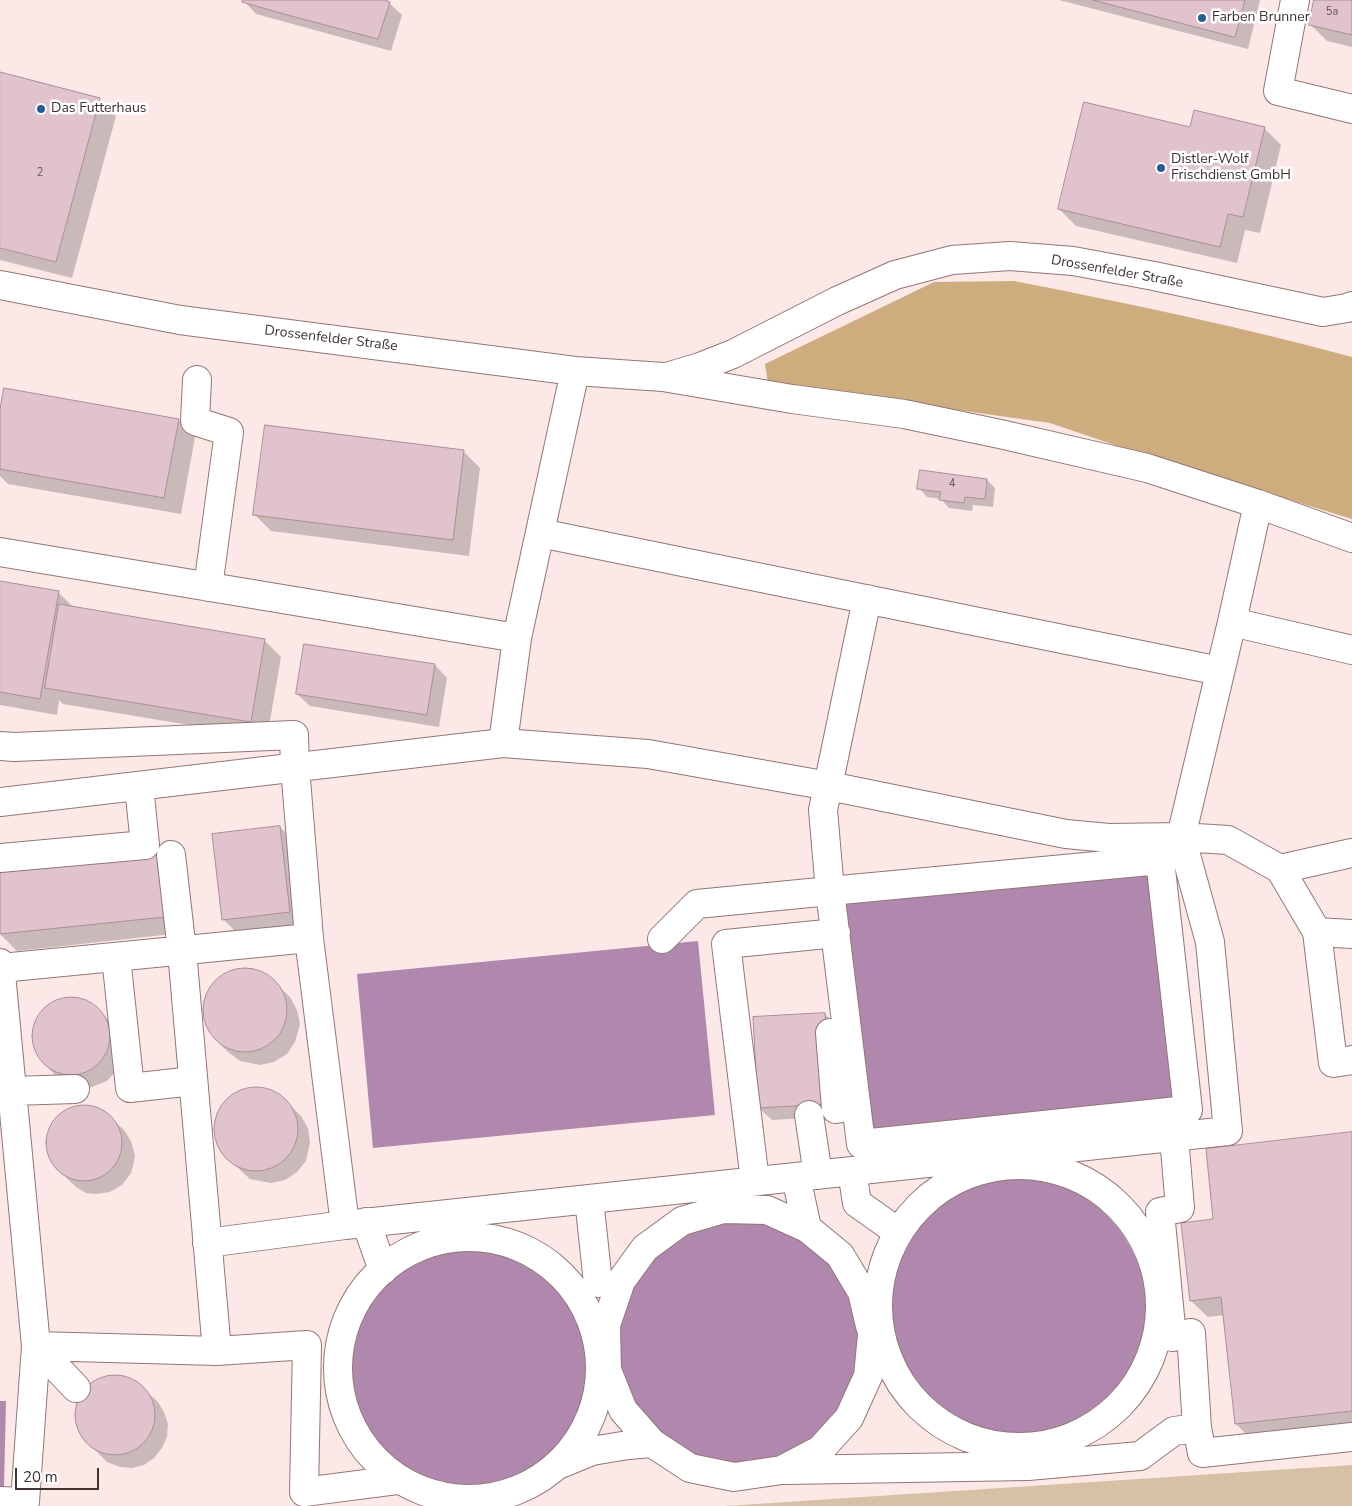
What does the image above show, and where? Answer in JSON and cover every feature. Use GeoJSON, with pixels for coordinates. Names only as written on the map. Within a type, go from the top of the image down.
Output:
{"type":"FeatureCollection","features":[{"type":"Feature","properties":{"kind":"street"},"geometry":{"type":"LineString","coordinates":[[1295,0],[1278,91],[1352,109]]}},
{"type":"Feature","properties":{"kind":"street","name":"Drossenfelder Straße"},"geometry":{"type":"LineString","coordinates":[[663,377],[700,367],[733,354],[828,306],[895,275],[952,260],[1010,256],[1073,261],[1323,312],[1352,306]]}},
{"type":"Feature","properties":{"kind":"street","name":"Drossenfelder Straße"},"geometry":{"type":"LineString","coordinates":[[0,285],[180,320],[576,371],[663,377],[792,399],[904,414],[1147,468],[1258,504],[1352,538]]}},
{"type":"Feature","properties":{"kind":"street"},"geometry":{"type":"LineString","coordinates":[[502,743],[516,638],[576,371]]}},
{"type":"Feature","properties":{"kind":"street"},"geometry":{"type":"LineString","coordinates":[[197,380],[195,421],[229,432],[208,587]]}},
{"type":"Feature","properties":{"kind":"street"},"geometry":{"type":"LineString","coordinates":[[571,1286],[609,1282],[645,1248],[682,1221],[722,1197],[755,1181],[807,1176],[858,1162],[1228,1132],[1210,942],[1181,837],[1258,504]]}},
{"type":"Feature","properties":{"kind":"street"},"geometry":{"type":"LineString","coordinates":[[540,533],[1220,671]]}},
{"type":"Feature","properties":{"kind":"street"},"geometry":{"type":"LineString","coordinates":[[0,552],[516,638]]}},
{"type":"Feature","properties":{"kind":"street"},"geometry":{"type":"LineString","coordinates":[[868,599],[823,810],[830,891],[856,1106],[857,1203],[898,1232]]}},
{"type":"Feature","properties":{"kind":"street"},"geometry":{"type":"LineString","coordinates":[[1232,622],[1352,650]]}},
{"type":"Feature","properties":{"kind":"street"},"geometry":{"type":"LineString","coordinates":[[0,746],[14,747],[294,735],[308,938],[355,1224],[383,1270]]}},
{"type":"Feature","properties":{"kind":"street"},"geometry":{"type":"LineString","coordinates":[[0,802],[502,743],[648,754],[829,786],[1066,834],[1109,838],[1181,837],[1228,840],[1280,869],[1317,932],[1333,1063],[1352,1060]]}},
{"type":"Feature","properties":{"kind":"street"},"geometry":{"type":"LineString","coordinates":[[0,858],[145,845],[139,786]]}},
{"type":"Feature","properties":{"kind":"street"},"geometry":{"type":"LineString","coordinates":[[1280,869],[1352,853]]}},
{"type":"Feature","properties":{"kind":"street"},"geometry":{"type":"LineString","coordinates":[[171,855],[182,951],[217,1351]]}},
{"type":"Feature","properties":{"kind":"street"},"geometry":{"type":"LineString","coordinates":[[662,939],[697,904],[1160,860],[1188,1110]]}},
{"type":"Feature","properties":{"kind":"street"},"geometry":{"type":"LineString","coordinates":[[1317,932],[1352,934]]}},
{"type":"Feature","properties":{"kind":"street"},"geometry":{"type":"LineString","coordinates":[[755,1181],[726,944],[836,934]]}},
{"type":"Feature","properties":{"kind":"street"},"geometry":{"type":"LineString","coordinates":[[0,1501],[24,1502],[36,1346],[1,977],[116,957],[308,938]]}},
{"type":"Feature","properties":{"kind":"street"},"geometry":{"type":"LineString","coordinates":[[1170,945],[1210,942]]}},
{"type":"Feature","properties":{"kind":"street"},"geometry":{"type":"LineString","coordinates":[[116,957],[130,1088],[193,1081]]}},
{"type":"Feature","properties":{"kind":"street"},"geometry":{"type":"LineString","coordinates":[[1179,1031],[1218,1023]]}},
{"type":"Feature","properties":{"kind":"street"},"geometry":{"type":"LineString","coordinates":[[12,1091],[75,1090]]}},
{"type":"Feature","properties":{"kind":"street"},"geometry":{"type":"LineString","coordinates":[[782,1470],[820,1450],[848,1418],[868,1376],[881,1274],[898,1232],[927,1198],[967,1174],[1021,1149],[1188,1110],[1225,1104]]}},
{"type":"Feature","properties":{"kind":"street"},"geometry":{"type":"LineString","coordinates":[[807,1228],[808,1115]]}},
{"type":"Feature","properties":{"kind":"street"},"geometry":{"type":"LineString","coordinates":[[652,1443],[592,1451],[560,1464],[523,1489],[481,1500],[437,1497],[397,1480],[364,1451],[343,1413],[336,1370],[343,1327],[363,1288],[394,1258],[476,1224],[589,1199],[722,1197],[767,1210],[807,1228],[840,1255],[862,1292],[890,1366],[918,1406],[957,1434],[1027,1456],[1050,1444],[1095,1426],[1131,1393],[1153,1351],[1165,1303],[1160,1212],[1180,1208],[1174,1137]]}},
{"type":"Feature","properties":{"kind":"street"},"geometry":{"type":"LineString","coordinates":[[1021,1149],[1057,1169],[1098,1188],[1131,1219],[1153,1259],[1172,1337],[1191,1333],[1197,1428],[1202,1453],[1352,1437]]}},
{"type":"Feature","properties":{"kind":"street"},"geometry":{"type":"LineString","coordinates":[[560,1464],[586,1429],[603,1379],[609,1282],[589,1199]]}},
{"type":"Feature","properties":{"kind":"street"},"geometry":{"type":"LineString","coordinates":[[207,1243],[355,1224],[476,1224],[520,1246],[556,1269],[571,1286],[584,1303],[599,1344],[603,1379],[623,1410],[652,1443],[690,1468],[734,1477],[782,1470],[1027,1456],[1140,1456],[1174,1431],[1197,1428]]}},
{"type":"Feature","properties":{"kind":"street"},"geometry":{"type":"LineString","coordinates":[[36,1346],[217,1351],[308,1345],[304,1492],[397,1480]]}},
{"type":"Feature","properties":{"kind":"street"},"geometry":{"type":"LineString","coordinates":[[36,1346],[76,1388]]}},
{"type":"Feature","properties":{"kind":"shaded area"},"geometry":{"type":"Polygon","coordinates":[[[1014,281],[1184,316],[1352,357],[1352,519],[1147,456],[1050,423],[768,383],[765,364],[934,282],[1014,281]]]}},
{"type":"Feature","properties":{"kind":"shaded area"},"geometry":{"type":"Polygon","coordinates":[[[1155,867],[1182,1102],[870,1138],[843,902],[1155,867]]]}},
{"type":"Feature","properties":{"kind":"shaded area"},"geometry":{"type":"Polygon","coordinates":[[[698,941],[715,1115],[373,1148],[357,974],[698,941]]]}},
{"type":"Feature","properties":{"kind":"shaded area"},"geometry":{"type":"Polygon","coordinates":[[[1015,1178],[1040,1181],[1065,1188],[1088,1200],[1116,1226],[1124,1236],[1136,1259],[1143,1284],[1146,1309],[1143,1334],[1136,1359],[1124,1382],[1098,1410],[1088,1418],[1065,1430],[1040,1437],[1015,1440],[990,1437],[965,1430],[942,1418],[914,1392],[906,1382],[894,1359],[887,1334],[884,1309],[887,1284],[894,1259],[906,1236],[932,1208],[942,1200],[965,1188],[990,1181],[1015,1178]]]}},
{"type":"Feature","properties":{"kind":"shaded area"},"geometry":{"type":"Polygon","coordinates":[[[727,1219],[751,1219],[775,1224],[798,1233],[827,1255],[849,1284],[854,1295],[861,1319],[863,1343],[861,1367],[854,1391],[849,1402],[827,1431],[798,1453],[787,1458],[751,1467],[727,1467],[703,1462],[680,1453],[660,1439],[643,1422],[629,1402],[620,1379],[615,1355],[615,1331],[620,1307],[629,1284],[643,1264],[660,1247],[680,1233],[703,1224],[727,1219]]]}},
{"type":"Feature","properties":{"kind":"shaded area"},"geometry":{"type":"Polygon","coordinates":[[[457,1242],[481,1242],[505,1247],[528,1256],[558,1278],[573,1297],[585,1319],[592,1343],[594,1367],[592,1391],[585,1415],[573,1437],[558,1456],[539,1471],[517,1483],[481,1492],[457,1492],[433,1487],[410,1478],[389,1464],[372,1447],[358,1426],[349,1403],[344,1379],[344,1355],[349,1331],[358,1308],[372,1287],[389,1270],[410,1256],[433,1247],[457,1242]]]}},
{"type":"Feature","properties":{"kind":"shaded area"},"geometry":{"type":"Polygon","coordinates":[[[0,1401],[6,1401],[4,1487],[0,1487],[0,1401]]]}},
{"type":"Feature","properties":{"kind":"shaded area"},"geometry":{"type":"Polygon","coordinates":[[[1352,1465],[1352,1506],[725,1506],[1352,1465]]]}},
{"type":"Feature","properties":{"kind":"building"},"geometry":{"type":"Polygon","coordinates":[[[243,0],[385,0],[390,2],[378,39],[242,2],[243,0]]]}},
{"type":"Feature","properties":{"kind":"building","name":"Farben Brunner"},"geometry":{"type":"Polygon","coordinates":[[[1093,0],[1245,0],[1235,37],[1093,0]]]}},
{"type":"Feature","properties":{"kind":"building"},"geometry":{"type":"Polygon","coordinates":[[[1314,0],[1352,0],[1352,35],[1309,25],[1314,0]]]}},
{"type":"Feature","properties":{"kind":"building"},"geometry":{"type":"Polygon","coordinates":[[[0,72],[100,98],[56,262],[0,248],[0,72]]]}},
{"type":"Feature","properties":{"kind":"building","name":"Distler-Wolf Frischdienst GmbH"},"geometry":{"type":"Polygon","coordinates":[[[1084,102],[1190,127],[1194,110],[1265,127],[1243,217],[1228,214],[1220,247],[1058,209],[1084,102]]]}},
{"type":"Feature","properties":{"kind":"building"},"geometry":{"type":"Polygon","coordinates":[[[4,388],[179,419],[164,498],[0,469],[0,410],[4,388]]]}},
{"type":"Feature","properties":{"kind":"building"},"geometry":{"type":"Polygon","coordinates":[[[265,425],[464,450],[453,540],[253,515],[265,425]]]}},
{"type":"Feature","properties":{"kind":"building"},"geometry":{"type":"Polygon","coordinates":[[[920,470],[987,479],[985,499],[965,497],[964,503],[939,500],[941,492],[917,489],[920,470]]]}},
{"type":"Feature","properties":{"kind":"building"},"geometry":{"type":"Polygon","coordinates":[[[0,581],[59,591],[40,699],[0,692],[0,581]]]}},
{"type":"Feature","properties":{"kind":"building"},"geometry":{"type":"Polygon","coordinates":[[[59,604],[265,639],[251,722],[45,688],[59,604]]]}},
{"type":"Feature","properties":{"kind":"building"},"geometry":{"type":"Polygon","coordinates":[[[304,644],[435,664],[427,715],[296,694],[304,644]]]}},
{"type":"Feature","properties":{"kind":"building"},"geometry":{"type":"Polygon","coordinates":[[[280,826],[290,912],[222,920],[212,834],[280,826]]]}},
{"type":"Feature","properties":{"kind":"building"},"geometry":{"type":"Polygon","coordinates":[[[159,854],[165,917],[0,934],[0,870],[159,854]]]}},
{"type":"Feature","properties":{"kind":"building"},"geometry":{"type":"Polygon","coordinates":[[[245,968],[261,971],[275,980],[284,994],[287,1010],[284,1026],[275,1040],[261,1049],[245,1052],[229,1049],[215,1040],[206,1026],[203,1010],[206,994],[215,980],[229,971],[245,968]]]}},
{"type":"Feature","properties":{"kind":"building"},"geometry":{"type":"Polygon","coordinates":[[[63,997],[79,997],[93,1003],[104,1014],[110,1028],[110,1044],[104,1058],[93,1069],[79,1075],[63,1075],[49,1069],[38,1058],[32,1044],[32,1028],[38,1014],[49,1003],[63,997]]]}},
{"type":"Feature","properties":{"kind":"building"},"geometry":{"type":"Polygon","coordinates":[[[825,1013],[830,1104],[758,1108],[753,1017],[825,1013]]]}},
{"type":"Feature","properties":{"kind":"building"},"geometry":{"type":"Polygon","coordinates":[[[256,1087],[272,1090],[286,1099],[295,1113],[298,1129],[295,1145],[286,1159],[272,1168],[256,1171],[240,1168],[226,1159],[217,1145],[214,1129],[217,1113],[226,1099],[240,1090],[256,1087]]]}},
{"type":"Feature","properties":{"kind":"building"},"geometry":{"type":"Polygon","coordinates":[[[84,1105],[99,1108],[111,1116],[119,1128],[122,1143],[119,1158],[111,1170],[99,1178],[84,1181],[69,1178],[57,1170],[49,1158],[46,1143],[49,1128],[57,1116],[69,1108],[84,1105]]]}},
{"type":"Feature","properties":{"kind":"building"},"geometry":{"type":"Polygon","coordinates":[[[1352,1132],[1352,1411],[1235,1424],[1221,1297],[1190,1301],[1181,1223],[1213,1219],[1206,1149],[1352,1132]]]}},
{"type":"Feature","properties":{"kind":"building"},"geometry":{"type":"Polygon","coordinates":[[[115,1375],[130,1378],[143,1387],[152,1400],[155,1415],[152,1430],[143,1443],[130,1452],[115,1455],[100,1452],[87,1443],[78,1430],[75,1415],[78,1400],[87,1387],[100,1378],[115,1375]]]}},
{"type":"Feature","properties":{"kind":"place","name":"Farben Brunner"},"geometry":{"type":"Point","coordinates":[1202,18]}},
{"type":"Feature","properties":{"kind":"place","name":"Das Futterhaus"},"geometry":{"type":"Point","coordinates":[41,109]}},
{"type":"Feature","properties":{"kind":"place","name":"Distler-Wolf Frischdienst GmbH"},"geometry":{"type":"Point","coordinates":[1161,168]}}]}
